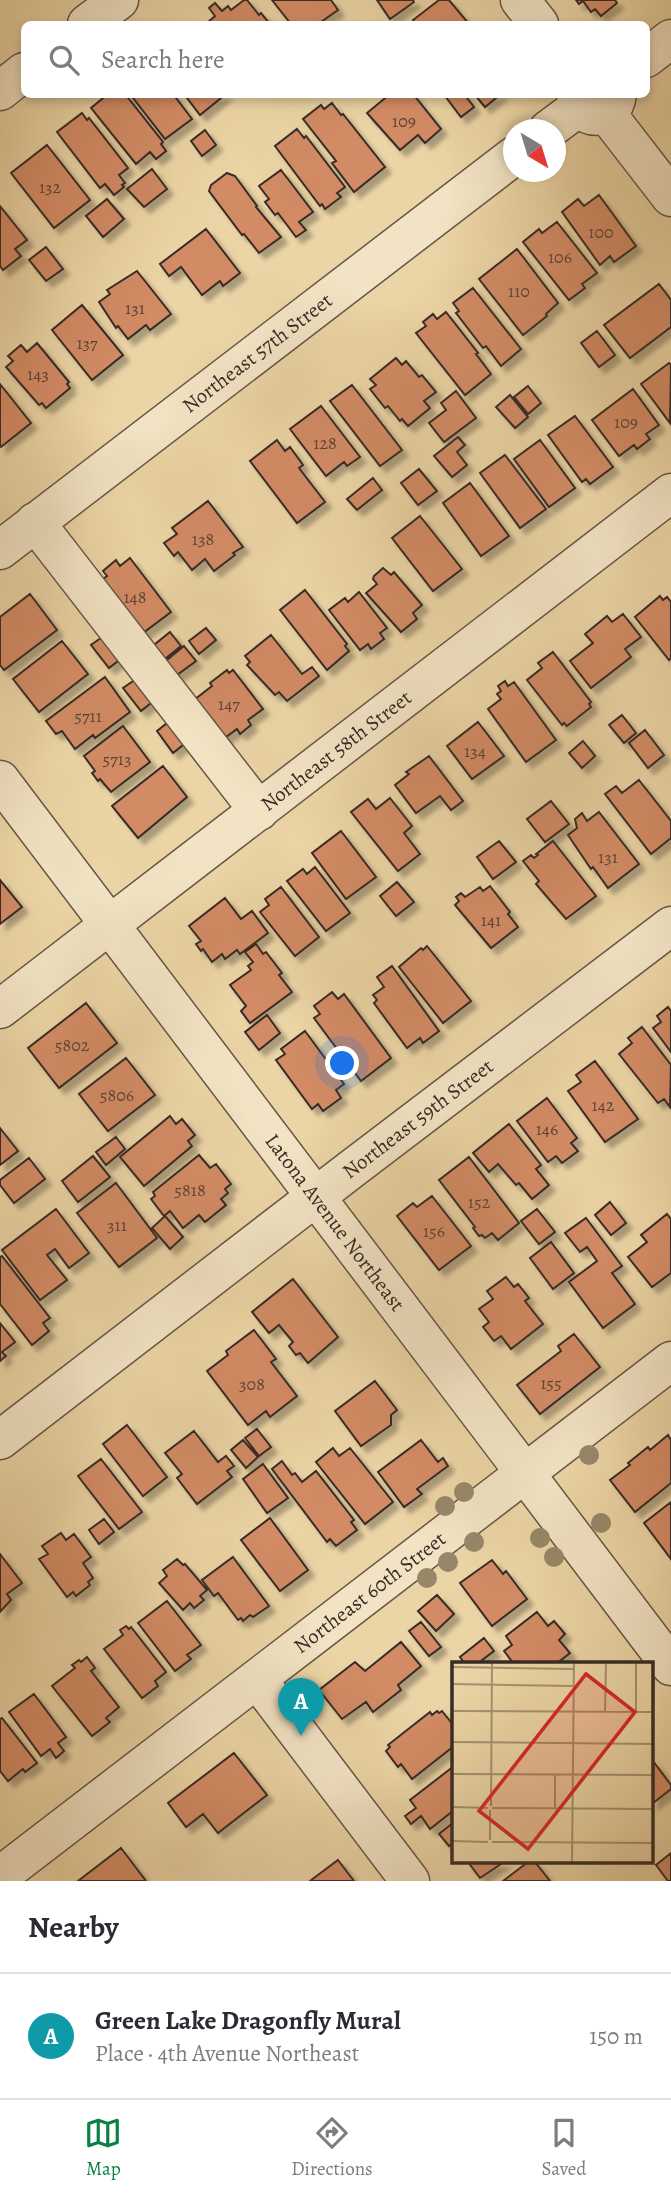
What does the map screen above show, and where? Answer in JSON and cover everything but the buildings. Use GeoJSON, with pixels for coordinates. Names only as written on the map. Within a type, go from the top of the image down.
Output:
{"type":"FeatureCollection","features":[{"type":"Feature","properties":{"kind":"street"},"geometry":{"type":"LineString","coordinates":[[91,21],[119,0]]}},
{"type":"Feature","properties":{"kind":"street"},"geometry":{"type":"LineString","coordinates":[[520,0],[537,21]]}},
{"type":"Feature","properties":{"kind":"street"},"geometry":{"type":"LineString","coordinates":[[650,55],[671,39]]}},
{"type":"Feature","properties":{"kind":"street"},"geometry":{"type":"LineString","coordinates":[[0,91],[21,74]]}},
{"type":"Feature","properties":{"kind":"street"},"geometry":{"type":"LineString","coordinates":[[566,119],[595,102],[671,197]]}},
{"type":"Feature","properties":{"kind":"street","name":"Northeast 57th Street"},"geometry":{"type":"LineString","coordinates":[[0,550],[503,164]]}},
{"type":"Feature","properties":{"kind":"street","name":"Northeast 58th Street"},"geometry":{"type":"LineString","coordinates":[[0,1009],[671,493]]}},
{"type":"Feature","properties":{"kind":"street"},"geometry":{"type":"LineString","coordinates":[[35,522],[259,811]]}},
{"type":"Feature","properties":{"kind":"street","name":"Latona Avenue Northeast"},"geometry":{"type":"LineString","coordinates":[[0,780],[671,1666]]}},
{"type":"Feature","properties":{"kind":"street","name":"Northeast 59th Street"},"geometry":{"type":"LineString","coordinates":[[0,1440],[671,926]]}},
{"type":"Feature","properties":{"kind":"street","name":"Northeast 60th Street"},"geometry":{"type":"LineString","coordinates":[[0,1876],[671,1361]]}},
{"type":"Feature","properties":{"kind":"street"},"geometry":{"type":"LineString","coordinates":[[257,1679],[410,1881]]}},
{"type":"Feature","properties":{"kind":"place","name":"Green Lake Dragonfly Mural"},"geometry":{"type":"Point","coordinates":[301,1736]}}]}
